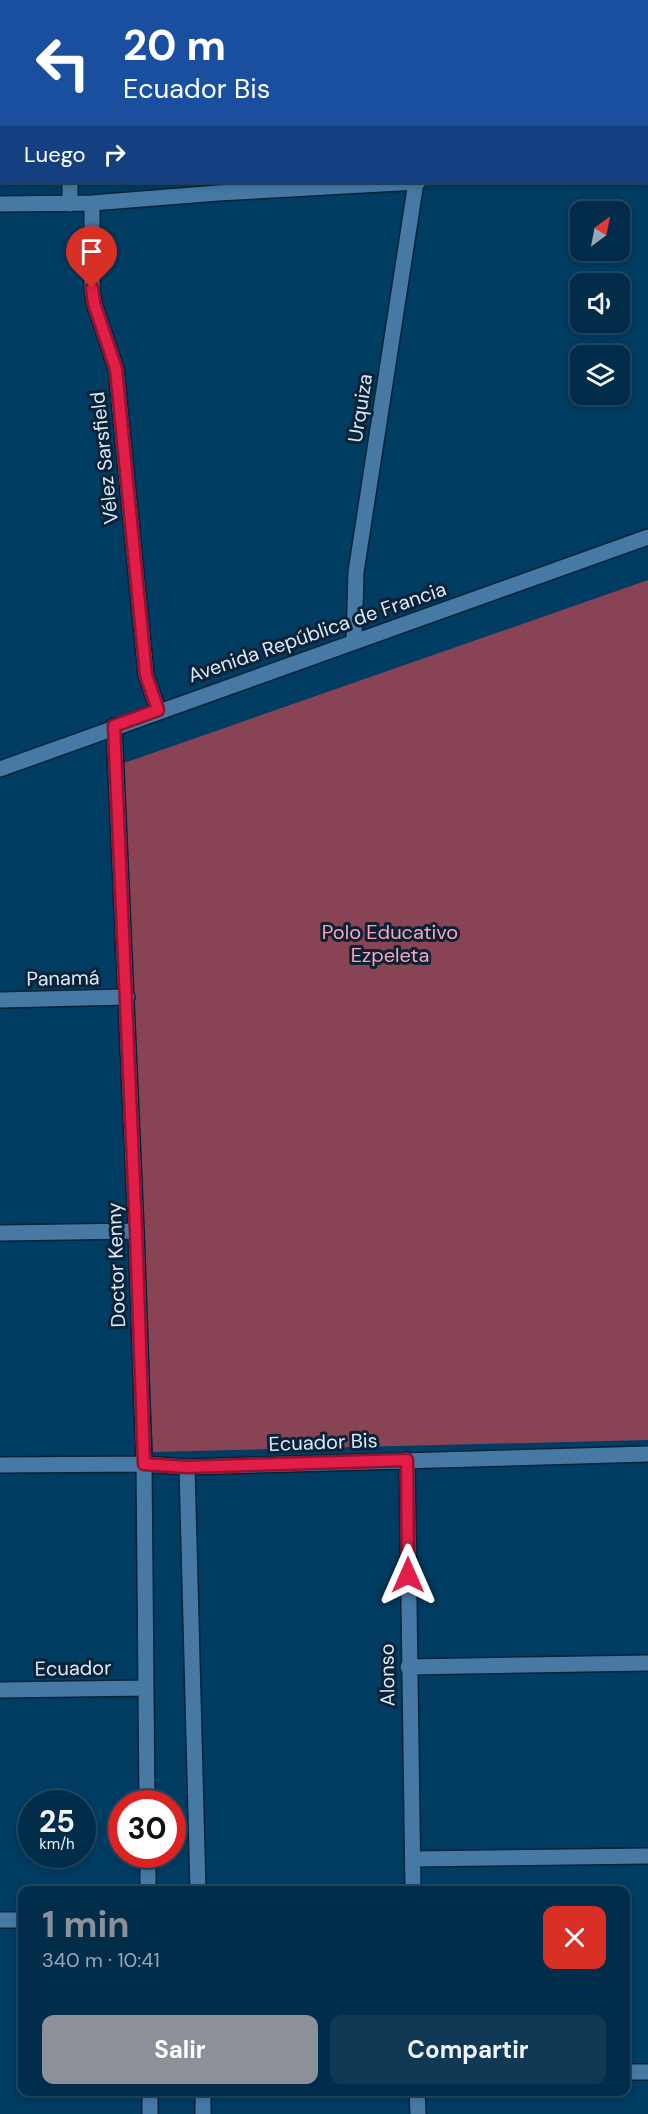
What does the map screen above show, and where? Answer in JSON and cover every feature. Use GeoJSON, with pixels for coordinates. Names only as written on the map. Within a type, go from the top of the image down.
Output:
{"type":"FeatureCollection","features":[{"type":"Feature","properties":{"kind":"street"},"geometry":{"type":"LineString","coordinates":[[70,183],[70,204]]}},
{"type":"Feature","properties":{"kind":"street"},"geometry":{"type":"LineString","coordinates":[[0,204],[92,204],[218,187],[377,183]]}},
{"type":"Feature","properties":{"kind":"street","name":"Urquiza"},"geometry":{"type":"LineString","coordinates":[[354,642],[356,572],[417,183]]}},
{"type":"Feature","properties":{"kind":"street","name":"Vélez Sarsfield"},"geometry":{"type":"LineString","coordinates":[[92,204],[94,303],[116,369],[146,675],[158,710]]}},
{"type":"Feature","properties":{"kind":"street","name":"Avenida República de Francia"},"geometry":{"type":"LineString","coordinates":[[0,769],[158,710],[648,537]]}},
{"type":"Feature","properties":{"kind":"street","name":"Doctor Kenny"},"geometry":{"type":"LineString","coordinates":[[114,726],[127,997],[144,1464],[147,1790]]}},
{"type":"Feature","properties":{"kind":"street","name":"Panamá"},"geometry":{"type":"LineString","coordinates":[[0,1000],[127,997]]}},
{"type":"Feature","properties":{"kind":"street"},"geometry":{"type":"LineString","coordinates":[[0,1233],[136,1231]]}},
{"type":"Feature","properties":{"kind":"street","name":"Ecuador Bis"},"geometry":{"type":"LineString","coordinates":[[0,1465],[144,1464],[187,1467],[648,1454]]}},
{"type":"Feature","properties":{"kind":"street","name":"Alonso"},"geometry":{"type":"LineString","coordinates":[[407,1460],[408,1667],[413,1886]]}},
{"type":"Feature","properties":{"kind":"street"},"geometry":{"type":"LineString","coordinates":[[187,1467],[198,1886]]}},
{"type":"Feature","properties":{"kind":"street"},"geometry":{"type":"LineString","coordinates":[[408,1667],[648,1663]]}},
{"type":"Feature","properties":{"kind":"street","name":"Ecuador"},"geometry":{"type":"LineString","coordinates":[[0,1690],[146,1688]]}},
{"type":"Feature","properties":{"kind":"street"},"geometry":{"type":"LineString","coordinates":[[413,1859],[648,1856]]}},
{"type":"Feature","properties":{"kind":"street"},"geometry":{"type":"LineString","coordinates":[[148,1868],[148,1886]]}},
{"type":"Feature","properties":{"kind":"street"},"geometry":{"type":"LineString","coordinates":[[0,1920],[18,1920]]}},
{"type":"Feature","properties":{"kind":"street"},"geometry":{"type":"LineString","coordinates":[[630,2072],[648,2072]]}},
{"type":"Feature","properties":{"kind":"street"},"geometry":{"type":"LineString","coordinates":[[150,2096],[150,2114]]}},
{"type":"Feature","properties":{"kind":"street"},"geometry":{"type":"LineString","coordinates":[[203,2096],[203,2114]]}},
{"type":"Feature","properties":{"kind":"street"},"geometry":{"type":"LineString","coordinates":[[417,2096],[418,2114]]}},
{"type":"Feature","properties":{"kind":"green space","name":"Polo Educativo Ezpeleta"},"geometry":{"type":"Polygon","coordinates":[[[648,580],[648,1440],[153,1452],[124,763],[648,580]]]}},
{"type":"Feature","properties":{"kind":"route"},"geometry":{"type":"LineString","coordinates":[[92,288],[94,303],[116,369],[142,613],[146,675],[158,710],[114,726],[127,997],[144,1464],[187,1467],[407,1460],[408,1575]]}}]}
